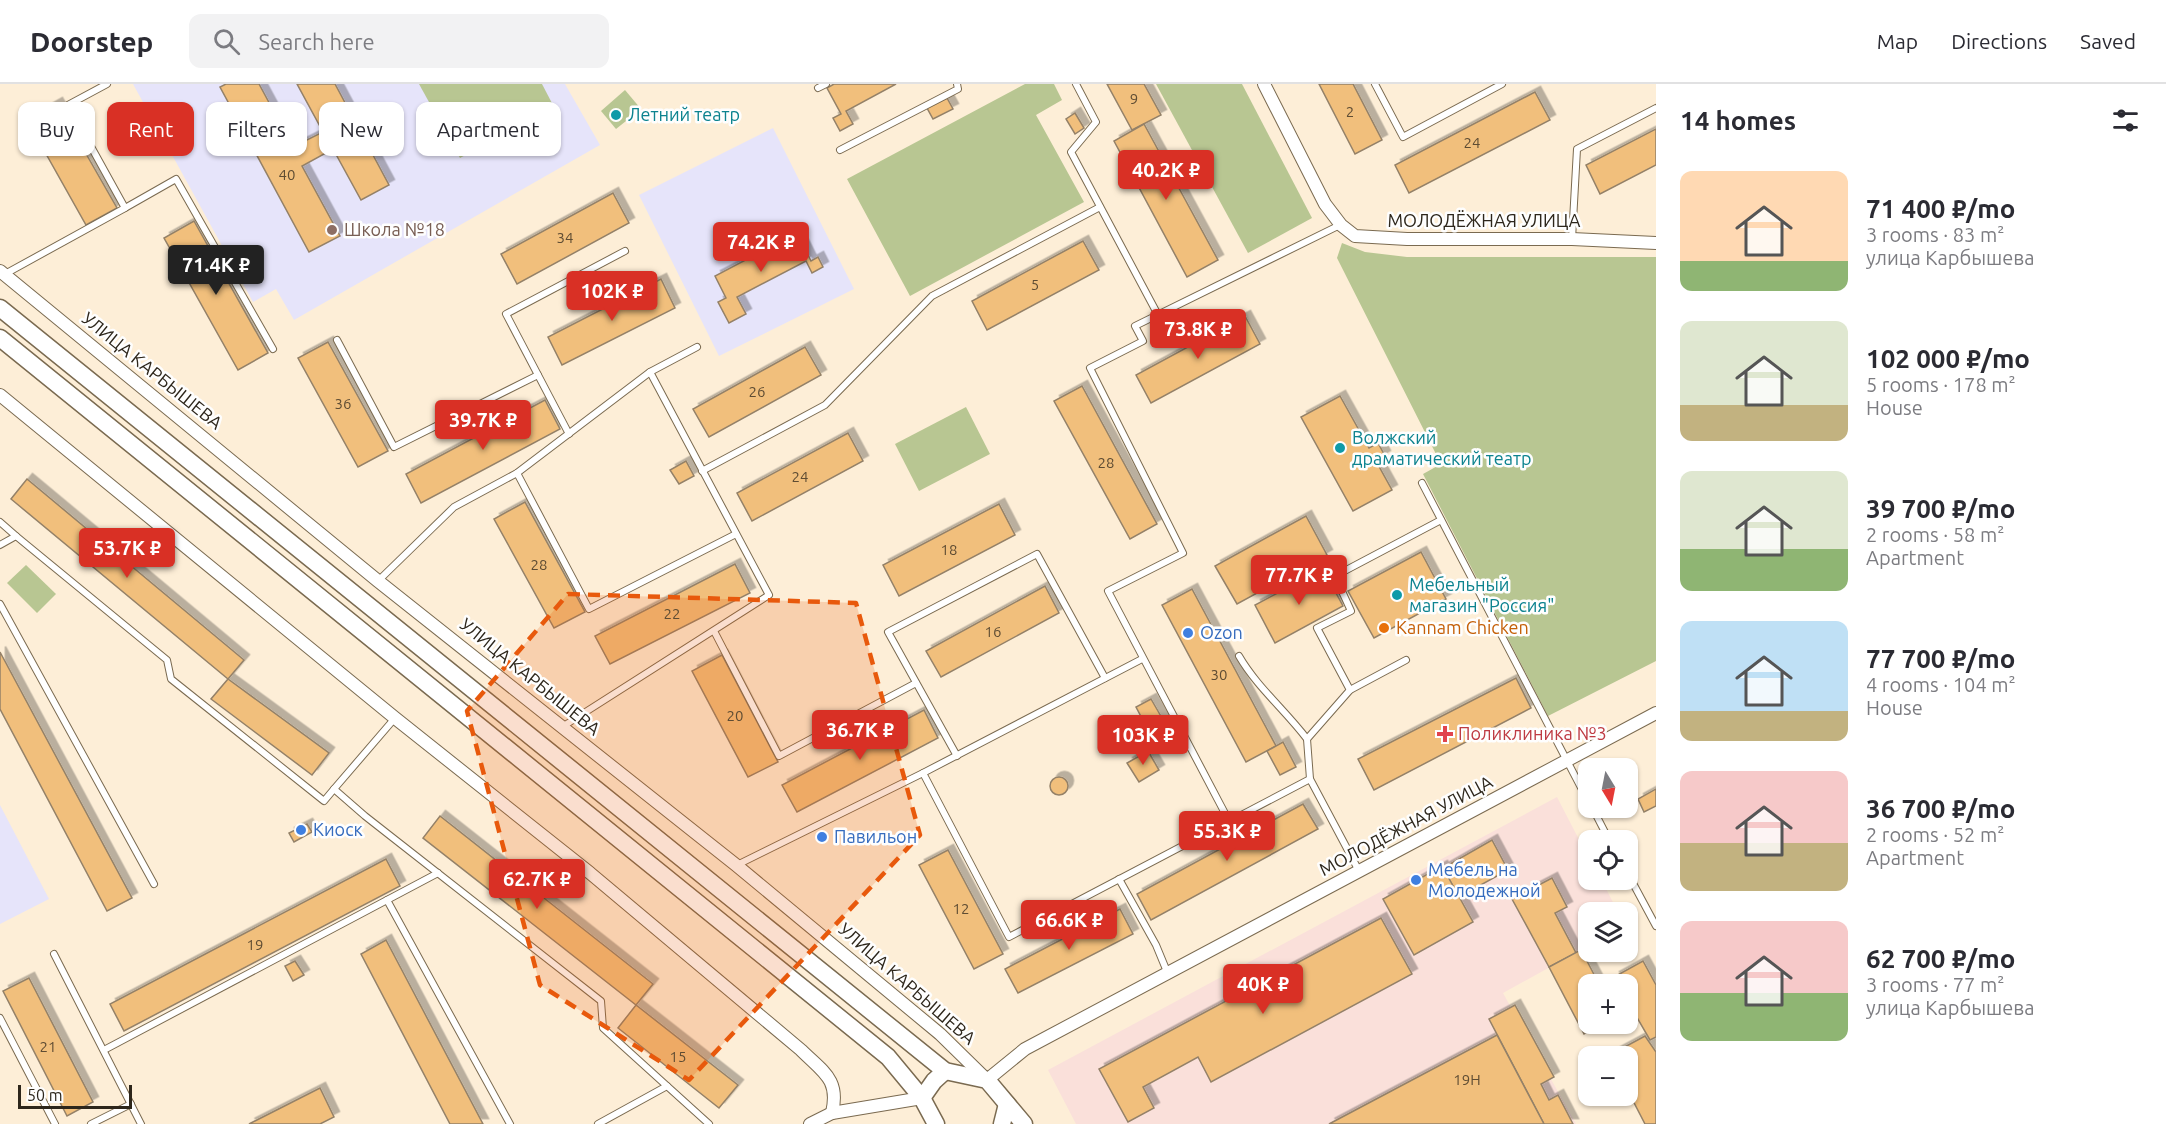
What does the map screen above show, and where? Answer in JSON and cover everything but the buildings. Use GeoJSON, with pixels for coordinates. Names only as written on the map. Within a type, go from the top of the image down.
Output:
{"type":"FeatureCollection","features":[{"type":"Feature","properties":{"kind":"street","name":"МОЛОДЁЖНАЯ УЛИЦА"},"geometry":{"type":"LineString","coordinates":[[1264,84],[1325,204],[1341,225],[1355,236],[1368,238],[1572,238],[1656,243]]}},
{"type":"Feature","properties":{"kind":"street","name":"УЛИЦА КАРБЫШЕВА"},"geometry":{"type":"LineString","coordinates":[[2,273],[378,581],[736,865],[940,1034],[987,1080],[1024,1124]]}},
{"type":"Feature","properties":{"kind":"street"},"geometry":{"type":"LineString","coordinates":[[0,308],[945,1071],[987,1080]]}},
{"type":"Feature","properties":{"kind":"street"},"geometry":{"type":"LineString","coordinates":[[0,338],[888,1057],[922,1098],[936,1124]]}},
{"type":"Feature","properties":{"kind":"street"},"geometry":{"type":"LineString","coordinates":[[0,395],[395,718],[590,873],[801,1050],[832,1081],[836,1098],[832,1113]]}},
{"type":"Feature","properties":{"kind":"street","name":"МОЛОДЁЖНАЯ УЛИЦА"},"geometry":{"type":"LineString","coordinates":[[987,1080],[1025,1049],[1656,713]]}},
{"type":"Feature","properties":{"kind":"street"},"geometry":{"type":"LineString","coordinates":[[810,1124],[832,1113],[922,1098],[934,1081],[945,1071]]}},
{"type":"Feature","properties":{"kind":"street"},"geometry":{"type":"LineString","coordinates":[[1002,1124],[1007,1104]]}},
{"type":"Feature","properties":{"kind":"lane"},"geometry":{"type":"LineString","coordinates":[[107,84],[68,105],[125,208]]}},
{"type":"Feature","properties":{"kind":"lane"},"geometry":{"type":"LineString","coordinates":[[818,88],[826,84]]}},
{"type":"Feature","properties":{"kind":"lane"},"geometry":{"type":"LineString","coordinates":[[840,150],[958,89],[957,84]]}},
{"type":"Feature","properties":{"kind":"lane"},"geometry":{"type":"LineString","coordinates":[[1076,84],[1096,122],[1071,152],[1158,315]]}},
{"type":"Feature","properties":{"kind":"lane"},"geometry":{"type":"LineString","coordinates":[[1375,84],[1403,137],[1500,84]]}},
{"type":"Feature","properties":{"kind":"lane"},"geometry":{"type":"LineString","coordinates":[[1572,238],[1577,149],[1656,108]]}},
{"type":"Feature","properties":{"kind":"lane"},"geometry":{"type":"LineString","coordinates":[[2,273],[176,179],[273,350]]}},
{"type":"Feature","properties":{"kind":"lane"},"geometry":{"type":"LineString","coordinates":[[702,471],[825,405],[932,296],[1100,207]]}},
{"type":"Feature","properties":{"kind":"lane"},"geometry":{"type":"LineString","coordinates":[[1229,821],[1108,591],[1183,553],[1090,368],[1143,341],[1135,326],[1341,225]]}},
{"type":"Feature","properties":{"kind":"lane"},"geometry":{"type":"LineString","coordinates":[[569,434],[506,314],[625,251]]}},
{"type":"Feature","properties":{"kind":"lane"},"geometry":{"type":"LineString","coordinates":[[337,340],[394,447],[538,375]]}},
{"type":"Feature","properties":{"kind":"lane"},"geometry":{"type":"LineString","coordinates":[[378,581],[454,507],[517,473],[650,372],[697,346]]}},
{"type":"Feature","properties":{"kind":"lane"},"geometry":{"type":"LineString","coordinates":[[561,727],[769,595],[650,372]]}},
{"type":"Feature","properties":{"kind":"lane"},"geometry":{"type":"LineString","coordinates":[[517,473],[589,609],[736,534]]}},
{"type":"Feature","properties":{"kind":"lane"},"geometry":{"type":"LineString","coordinates":[[1422,483],[1578,781]]}},
{"type":"Feature","properties":{"kind":"lane"},"geometry":{"type":"LineString","coordinates":[[1350,690],[1317,628],[1351,611],[1335,576],[1441,520]]}},
{"type":"Feature","properties":{"kind":"lane"},"geometry":{"type":"LineString","coordinates":[[0,522],[166,660],[171,680],[324,801],[395,718]]}},
{"type":"Feature","properties":{"kind":"lane"},"geometry":{"type":"LineString","coordinates":[[0,545],[16,536]]}},
{"type":"Feature","properties":{"kind":"lane"},"geometry":{"type":"LineString","coordinates":[[957,756],[888,632],[1037,554],[1105,678]]}},
{"type":"Feature","properties":{"kind":"lane"},"geometry":{"type":"LineString","coordinates":[[0,604],[154,884]]}},
{"type":"Feature","properties":{"kind":"lane"},"geometry":{"type":"LineString","coordinates":[[714,631],[779,756],[916,683]]}},
{"type":"Feature","properties":{"kind":"lane"},"geometry":{"type":"LineString","coordinates":[[1239,656],[1249,674],[1307,739],[1310,779],[1359,871]]}},
{"type":"Feature","properties":{"kind":"lane"},"geometry":{"type":"LineString","coordinates":[[736,865],[957,756],[1142,659]]}},
{"type":"Feature","properties":{"kind":"lane"},"geometry":{"type":"LineString","coordinates":[[1307,739],[1350,690],[1406,660]]}},
{"type":"Feature","properties":{"kind":"lane"},"geometry":{"type":"LineString","coordinates":[[922,772],[1009,937],[1310,779]]}},
{"type":"Feature","properties":{"kind":"lane"},"geometry":{"type":"LineString","coordinates":[[334,789],[601,1001],[603,1028],[709,1124]]}},
{"type":"Feature","properties":{"kind":"lane"},"geometry":{"type":"LineString","coordinates":[[104,1050],[438,873]]}},
{"type":"Feature","properties":{"kind":"lane"},"geometry":{"type":"LineString","coordinates":[[1119,879],[1168,974]]}},
{"type":"Feature","properties":{"kind":"lane"},"geometry":{"type":"LineString","coordinates":[[1637,890],[1656,926]]}},
{"type":"Feature","properties":{"kind":"lane"},"geometry":{"type":"LineString","coordinates":[[387,900],[510,1124]]}},
{"type":"Feature","properties":{"kind":"lane"},"geometry":{"type":"LineString","coordinates":[[54,954],[141,1124]]}},
{"type":"Feature","properties":{"kind":"lane"},"geometry":{"type":"LineString","coordinates":[[0,1018],[56,1124]]}},
{"type":"Feature","properties":{"kind":"lane"},"geometry":{"type":"LineString","coordinates":[[598,1124],[667,1086]]}},
{"type":"Feature","properties":{"kind":"lane"},"geometry":{"type":"LineString","coordinates":[[91,1124],[131,1104]]}},
{"type":"Feature","properties":{"kind":"highlighted area"},"geometry":{"type":"Polygon","coordinates":[[[568,594],[856,603],[920,835],[689,1080],[540,985],[467,711],[568,594]]]}},
{"type":"Feature","properties":{"kind":"shaded area","name":"Школа №18"},"geometry":{"type":"Polygon","coordinates":[[[133,84],[565,84],[600,145],[294,320],[276,289],[253,302],[173,156],[194,156],[194,102],[143,102],[133,84]]]}},
{"type":"Feature","properties":{"kind":"shaded area"},"geometry":{"type":"Polygon","coordinates":[[[773,128],[854,289],[719,356],[639,195],[773,128]]]}},
{"type":"Feature","properties":{"kind":"shaded area"},"geometry":{"type":"Polygon","coordinates":[[[1557,797],[1578,838],[1578,890],[1607,890],[1613,902],[1578,902],[1578,952],[1503,993],[1576,1124],[1076,1124],[1048,1070],[1557,797]]]}},
{"type":"Feature","properties":{"kind":"shaded area"},"geometry":{"type":"Polygon","coordinates":[[[0,805],[49,899],[0,924],[0,805]]]}},
{"type":"Feature","properties":{"kind":"green space"},"geometry":{"type":"Polygon","coordinates":[[[419,84],[542,84],[551,102],[429,102],[419,84]]]}},
{"type":"Feature","properties":{"kind":"green space"},"geometry":{"type":"Polygon","coordinates":[[[1025,84],[1054,84],[1062,100],[1036,115],[1084,202],[910,296],[847,179],[1025,84]]]}},
{"type":"Feature","properties":{"kind":"green space"},"geometry":{"type":"Polygon","coordinates":[[[1156,84],[1242,84],[1312,218],[1248,253],[1156,84]]]}},
{"type":"Feature","properties":{"kind":"green space"},"geometry":{"type":"Polygon","coordinates":[[[625,90],[641,109],[616,129],[601,111],[625,90]]]}},
{"type":"Feature","properties":{"kind":"green space"},"geometry":{"type":"Polygon","coordinates":[[[1342,243],[1365,252],[1407,257],[1656,257],[1656,661],[1548,716],[1423,474],[1441,464],[1337,258],[1342,243]]]}},
{"type":"Feature","properties":{"kind":"green space"},"geometry":{"type":"Polygon","coordinates":[[[966,407],[990,454],[919,491],[895,444],[966,407]]]}},
{"type":"Feature","properties":{"kind":"green space"},"geometry":{"type":"Polygon","coordinates":[[[26,565],[56,594],[37,613],[7,583],[26,565]]]}},
{"type":"Feature","properties":{"kind":"place","name":"Летний театр"},"geometry":{"type":"Point","coordinates":[616,115]}},
{"type":"Feature","properties":{"kind":"place","name":"Школа №18"},"geometry":{"type":"Point","coordinates":[332,230]}},
{"type":"Feature","properties":{"kind":"place","name":"Волжский драматический театр"},"geometry":{"type":"Point","coordinates":[1340,448]}},
{"type":"Feature","properties":{"kind":"place","name":"Мебельный магазин \"Россия\""},"geometry":{"type":"Point","coordinates":[1397,595]}},
{"type":"Feature","properties":{"kind":"place","name":"Kannam Chicken"},"geometry":{"type":"Point","coordinates":[1384,628]}},
{"type":"Feature","properties":{"kind":"place","name":"Ozon"},"geometry":{"type":"Point","coordinates":[1188,633]}},
{"type":"Feature","properties":{"kind":"place","name":"Поликлиника №3"},"geometry":{"type":"Point","coordinates":[1445,734]}},
{"type":"Feature","properties":{"kind":"place","name":"Киоск"},"geometry":{"type":"Point","coordinates":[301,830]}},
{"type":"Feature","properties":{"kind":"place","name":"Павильон"},"geometry":{"type":"Point","coordinates":[822,837]}},
{"type":"Feature","properties":{"kind":"place","name":"Мебель на Молодежной"},"geometry":{"type":"Point","coordinates":[1416,880]}}]}
